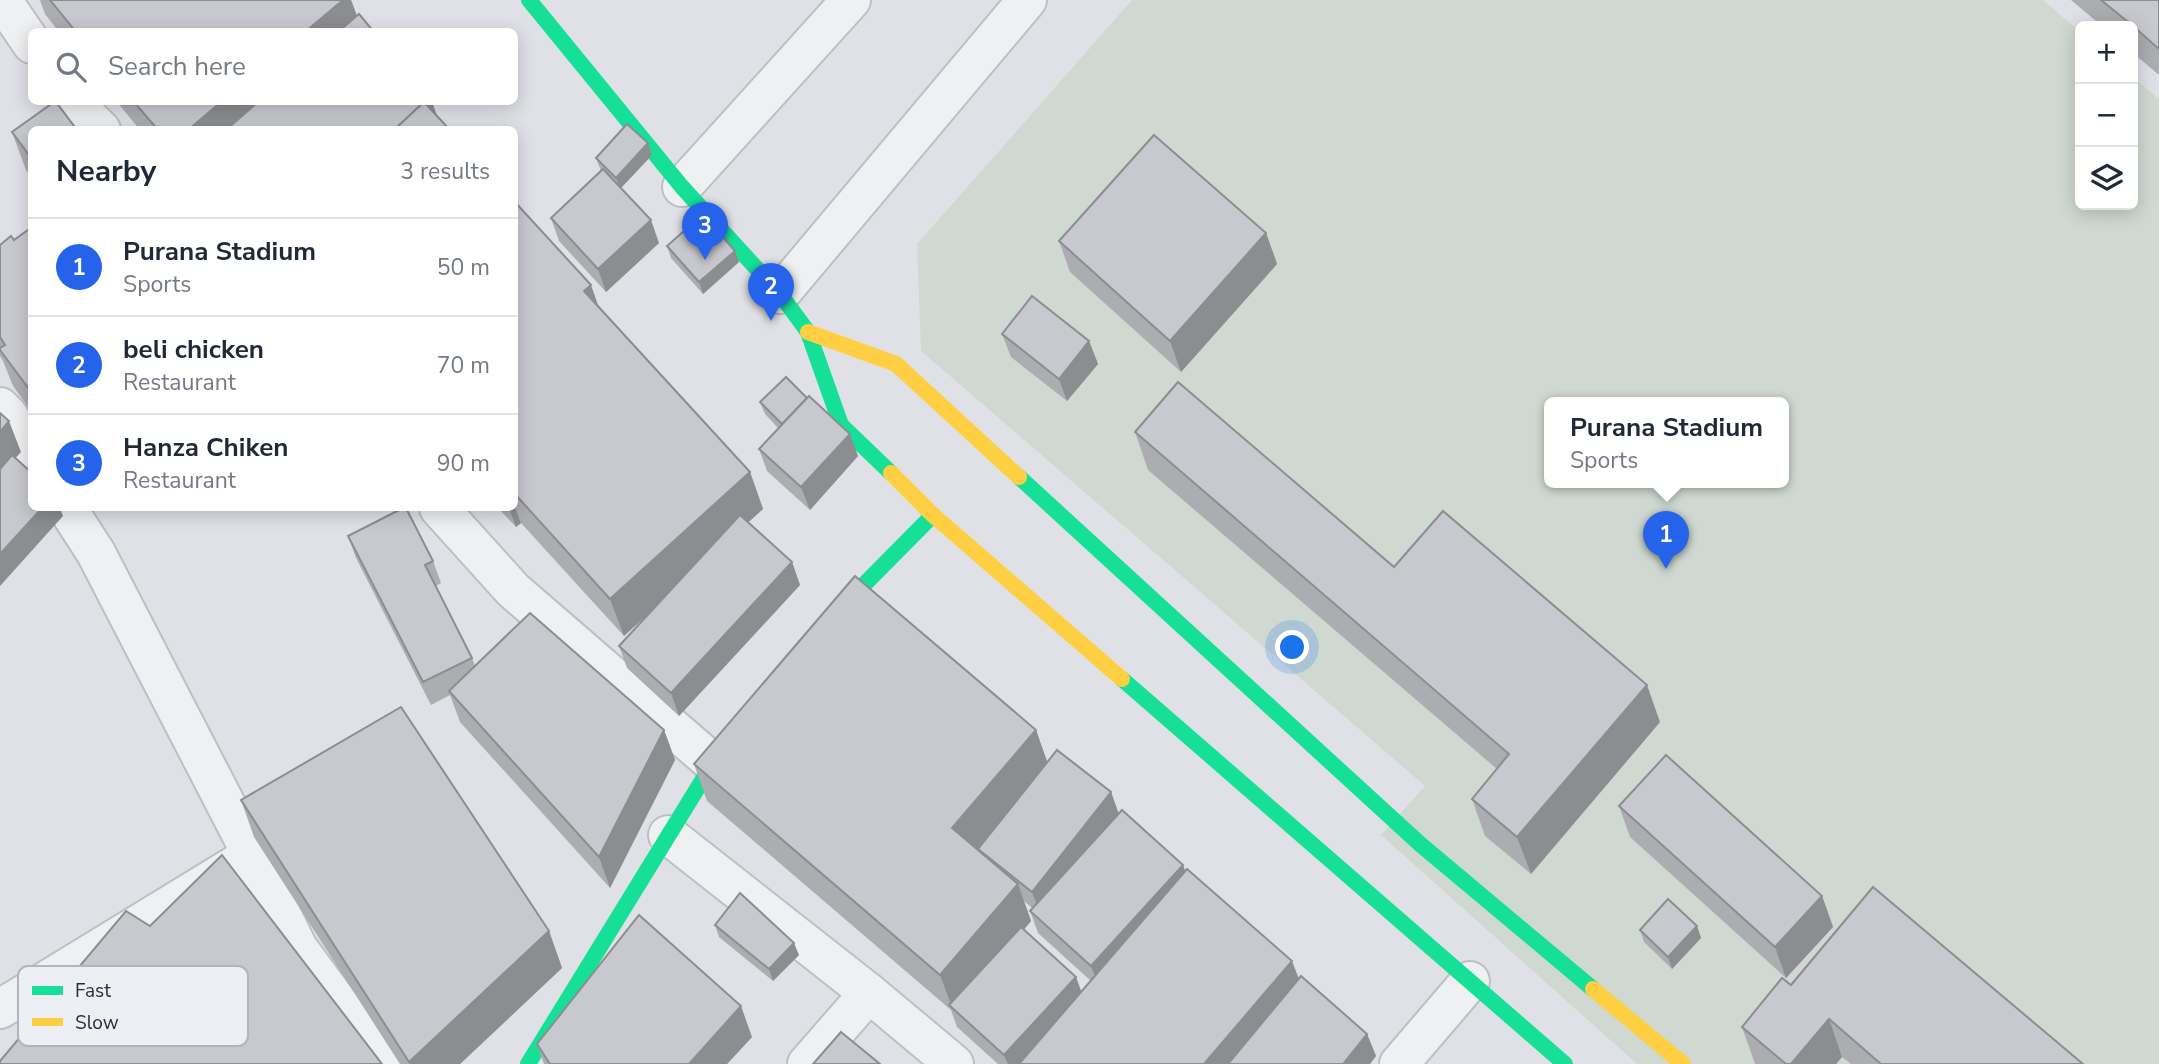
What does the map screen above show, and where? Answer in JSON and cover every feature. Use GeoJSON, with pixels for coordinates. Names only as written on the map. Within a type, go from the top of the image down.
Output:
{"type":"FeatureCollection","features":[{"type":"Feature","properties":{"kind":"street"},"geometry":{"type":"LineString","coordinates":[[2,0],[28,38]]}},
{"type":"Feature","properties":{"kind":"street"},"geometry":{"type":"LineString","coordinates":[[529,0],[682,187],[779,294],[808,332],[841,425],[933,515],[1565,1064]]}},
{"type":"Feature","properties":{"kind":"street"},"geometry":{"type":"LineString","coordinates":[[682,187],[851,0]]}},
{"type":"Feature","properties":{"kind":"street"},"geometry":{"type":"LineString","coordinates":[[779,294],[1027,0]]}},
{"type":"Feature","properties":{"kind":"street"},"geometry":{"type":"LineString","coordinates":[[75,105],[97,126]]}},
{"type":"Feature","properties":{"kind":"street"},"geometry":{"type":"LineString","coordinates":[[808,332],[896,364],[1420,844],[1683,1064]]}},
{"type":"Feature","properties":{"kind":"street"},"geometry":{"type":"LineString","coordinates":[[0,407],[28,446]]}},
{"type":"Feature","properties":{"kind":"street"},"geometry":{"type":"LineString","coordinates":[[69,511],[96,553],[298,948],[383,1064]]}},
{"type":"Feature","properties":{"kind":"street"},"geometry":{"type":"LineString","coordinates":[[442,511],[513,590],[713,763]]}},
{"type":"Feature","properties":{"kind":"street"},"geometry":{"type":"LineString","coordinates":[[820,630],[933,515]]}},
{"type":"Feature","properties":{"kind":"street"},"geometry":{"type":"LineString","coordinates":[[528,1064],[713,763],[737,732]]}},
{"type":"Feature","properties":{"kind":"street"},"geometry":{"type":"LineString","coordinates":[[668,835],[869,993],[954,1064]]}},
{"type":"Feature","properties":{"kind":"street"},"geometry":{"type":"LineString","coordinates":[[70,966],[252,855]]}},
{"type":"Feature","properties":{"kind":"street"},"geometry":{"type":"LineString","coordinates":[[1399,1064],[1470,981]]}},
{"type":"Feature","properties":{"kind":"street"},"geometry":{"type":"LineString","coordinates":[[807,1064],[869,993]]}},
{"type":"Feature","properties":{"kind":"street"},"geometry":{"type":"LineString","coordinates":[[0,1009],[18,998]]}},
{"type":"Feature","properties":{"kind":"shaded area"},"geometry":{"type":"Polygon","coordinates":[[[1132,0],[2043,0],[2075,28],[2075,210],[2138,210],[2138,81],[2159,99],[2159,1064],[1637,1064],[1381,835],[1425,786],[921,351],[917,244],[1132,0]]]}},
{"type":"Feature","properties":{"kind":"building"},"geometry":{"type":"Polygon","coordinates":[[[50,0],[343,0],[310,28],[73,28],[50,0]]]}},
{"type":"Feature","properties":{"kind":"building"},"geometry":{"type":"Polygon","coordinates":[[[2101,0],[2159,0],[2159,49],[2138,30],[2138,21],[2127,21],[2101,0]]]}},
{"type":"Feature","properties":{"kind":"building"},"geometry":{"type":"Polygon","coordinates":[[[359,14],[371,28],[343,28],[359,14]]]}},
{"type":"Feature","properties":{"kind":"building"},"geometry":{"type":"Polygon","coordinates":[[[50,105],[58,105],[74,126],[28,126],[28,154],[12,132],[50,105]]]}},
{"type":"Feature","properties":{"kind":"building"},"geometry":{"type":"Polygon","coordinates":[[[137,105],[217,105],[193,126],[155,126],[137,105]]]}},
{"type":"Feature","properties":{"kind":"building"},"geometry":{"type":"Polygon","coordinates":[[[255,105],[421,105],[398,126],[231,126],[255,105]]]}},
{"type":"Feature","properties":{"kind":"building"},"geometry":{"type":"Polygon","coordinates":[[[421,105],[427,105],[446,126],[398,126],[421,105]]]}},
{"type":"Feature","properties":{"kind":"building"},"geometry":{"type":"Polygon","coordinates":[[[627,124],[648,143],[616,178],[596,158],[627,124]]]}},
{"type":"Feature","properties":{"kind":"building"},"geometry":{"type":"Polygon","coordinates":[[[1154,135],[1266,233],[1170,341],[1059,241],[1154,135]]]}},
{"type":"Feature","properties":{"kind":"building"},"geometry":{"type":"Polygon","coordinates":[[[603,169],[651,220],[598,269],[551,218],[603,169]]]}},
{"type":"Feature","properties":{"kind":"building"},"geometry":{"type":"Polygon","coordinates":[[[518,205],[591,285],[584,291],[750,472],[610,599],[518,497],[518,205]]]}},
{"type":"Feature","properties":{"kind":"building"},"geometry":{"type":"Polygon","coordinates":[[[703,214],[735,251],[699,282],[667,246],[703,214]]]}},
{"type":"Feature","properties":{"kind":"building"},"geometry":{"type":"Polygon","coordinates":[[[28,230],[28,388],[0,350],[5,345],[0,337],[0,245],[11,236],[14,240],[28,230]]]}},
{"type":"Feature","properties":{"kind":"building"},"geometry":{"type":"Polygon","coordinates":[[[1032,296],[1089,341],[1059,379],[1002,334],[1032,296]]]}},
{"type":"Feature","properties":{"kind":"building"},"geometry":{"type":"Polygon","coordinates":[[[786,377],[807,398],[782,424],[760,402],[786,377]]]}},
{"type":"Feature","properties":{"kind":"building"},"geometry":{"type":"Polygon","coordinates":[[[1178,382],[1394,567],[1443,511],[1647,685],[1517,837],[1472,799],[1509,754],[1135,432],[1178,382]]]}},
{"type":"Feature","properties":{"kind":"building"},"geometry":{"type":"Polygon","coordinates":[[[809,396],[850,434],[801,487],[759,449],[809,396]]]}},
{"type":"Feature","properties":{"kind":"building"},"geometry":{"type":"Polygon","coordinates":[[[0,413],[9,421],[0,432],[0,413]]]}},
{"type":"Feature","properties":{"kind":"building"},"geometry":{"type":"Polygon","coordinates":[[[12,455],[28,469],[28,511],[39,511],[0,554],[0,469],[12,455]]]}},
{"type":"Feature","properties":{"kind":"building"},"geometry":{"type":"Polygon","coordinates":[[[397,511],[408,511],[433,561],[425,565],[472,658],[423,682],[348,536],[397,511]]]}},
{"type":"Feature","properties":{"kind":"building"},"geometry":{"type":"Polygon","coordinates":[[[740,515],[792,562],[671,693],[619,646],[740,515]]]}},
{"type":"Feature","properties":{"kind":"building"},"geometry":{"type":"Polygon","coordinates":[[[855,576],[1036,730],[952,828],[1018,884],[940,975],[694,764],[855,576]]]}},
{"type":"Feature","properties":{"kind":"building"},"geometry":{"type":"Polygon","coordinates":[[[530,613],[664,730],[599,857],[449,691],[530,613]]]}},
{"type":"Feature","properties":{"kind":"building"},"geometry":{"type":"Polygon","coordinates":[[[401,707],[549,931],[409,1062],[241,800],[401,707]]]}},
{"type":"Feature","properties":{"kind":"building"},"geometry":{"type":"Polygon","coordinates":[[[1057,750],[1111,792],[1032,892],[978,849],[1057,750]]]}},
{"type":"Feature","properties":{"kind":"building"},"geometry":{"type":"Polygon","coordinates":[[[1666,755],[1822,896],[1775,947],[1619,806],[1666,755]]]}},
{"type":"Feature","properties":{"kind":"building"},"geometry":{"type":"Polygon","coordinates":[[[1122,810],[1183,865],[1091,966],[1030,911],[1122,810]]]}},
{"type":"Feature","properties":{"kind":"building"},"geometry":{"type":"Polygon","coordinates":[[[222,855],[382,1064],[0,1064],[18,1040],[18,1046],[248,1046],[248,966],[80,966],[126,911],[150,926],[222,855]]]}},
{"type":"Feature","properties":{"kind":"building"},"geometry":{"type":"Polygon","coordinates":[[[1187,869],[1292,961],[1204,1064],[1019,1064],[1187,869]]]}},
{"type":"Feature","properties":{"kind":"building"},"geometry":{"type":"Polygon","coordinates":[[[1873,887],[2083,1064],[1881,1064],[1829,1019],[1791,1064],[1786,1064],[1742,1027],[1782,978],[1791,985],[1873,887]]]}},
{"type":"Feature","properties":{"kind":"building"},"geometry":{"type":"Polygon","coordinates":[[[740,893],[794,943],[769,969],[715,925],[740,893]]]}},
{"type":"Feature","properties":{"kind":"building"},"geometry":{"type":"Polygon","coordinates":[[[1668,899],[1697,926],[1668,957],[1640,930],[1668,899]]]}},
{"type":"Feature","properties":{"kind":"building"},"geometry":{"type":"Polygon","coordinates":[[[639,915],[741,1006],[689,1064],[550,1064],[537,1044],[639,915]]]}},
{"type":"Feature","properties":{"kind":"building"},"geometry":{"type":"Polygon","coordinates":[[[1021,927],[1076,977],[1004,1055],[949,1005],[1021,927]]]}},
{"type":"Feature","properties":{"kind":"building"},"geometry":{"type":"Polygon","coordinates":[[[1301,976],[1367,1034],[1343,1064],[1228,1064],[1301,976]]]}},
{"type":"Feature","properties":{"kind":"building"},"geometry":{"type":"Polygon","coordinates":[[[841,1032],[880,1064],[813,1064],[841,1032]]]}},
{"type":"Feature","properties":{"kind":"traffic: fast"},"geometry":{"type":"LineString","coordinates":[[529,0],[682,187],[780,294],[808,332],[841,425],[891,473]]}},
{"type":"Feature","properties":{"kind":"traffic: fast"},"geometry":{"type":"LineString","coordinates":[[1019,477],[1420,844],[1593,989]]}},
{"type":"Feature","properties":{"kind":"traffic: fast"},"geometry":{"type":"LineString","coordinates":[[829,620],[933,515]]}},
{"type":"Feature","properties":{"kind":"traffic: fast"},"geometry":{"type":"LineString","coordinates":[[1122,679],[1565,1064]]}},
{"type":"Feature","properties":{"kind":"traffic: fast"},"geometry":{"type":"LineString","coordinates":[[528,1064],[713,763],[731,740]]}},
{"type":"Feature","properties":{"kind":"traffic: slow"},"geometry":{"type":"LineString","coordinates":[[808,332],[896,364],[1019,477]]}},
{"type":"Feature","properties":{"kind":"traffic: slow"},"geometry":{"type":"LineString","coordinates":[[891,473],[933,515],[1122,679]]}},
{"type":"Feature","properties":{"kind":"traffic: slow"},"geometry":{"type":"LineString","coordinates":[[1593,989],[1683,1064]]}},
{"type":"Feature","properties":{"kind":"place","name":"Hanza Chiken"},"geometry":{"type":"Point","coordinates":[705,260]}},
{"type":"Feature","properties":{"kind":"place","name":"beli chicken"},"geometry":{"type":"Point","coordinates":[771,321]}},
{"type":"Feature","properties":{"kind":"place","name":"Purana Stadium"},"geometry":{"type":"Point","coordinates":[1666,569]}}]}
